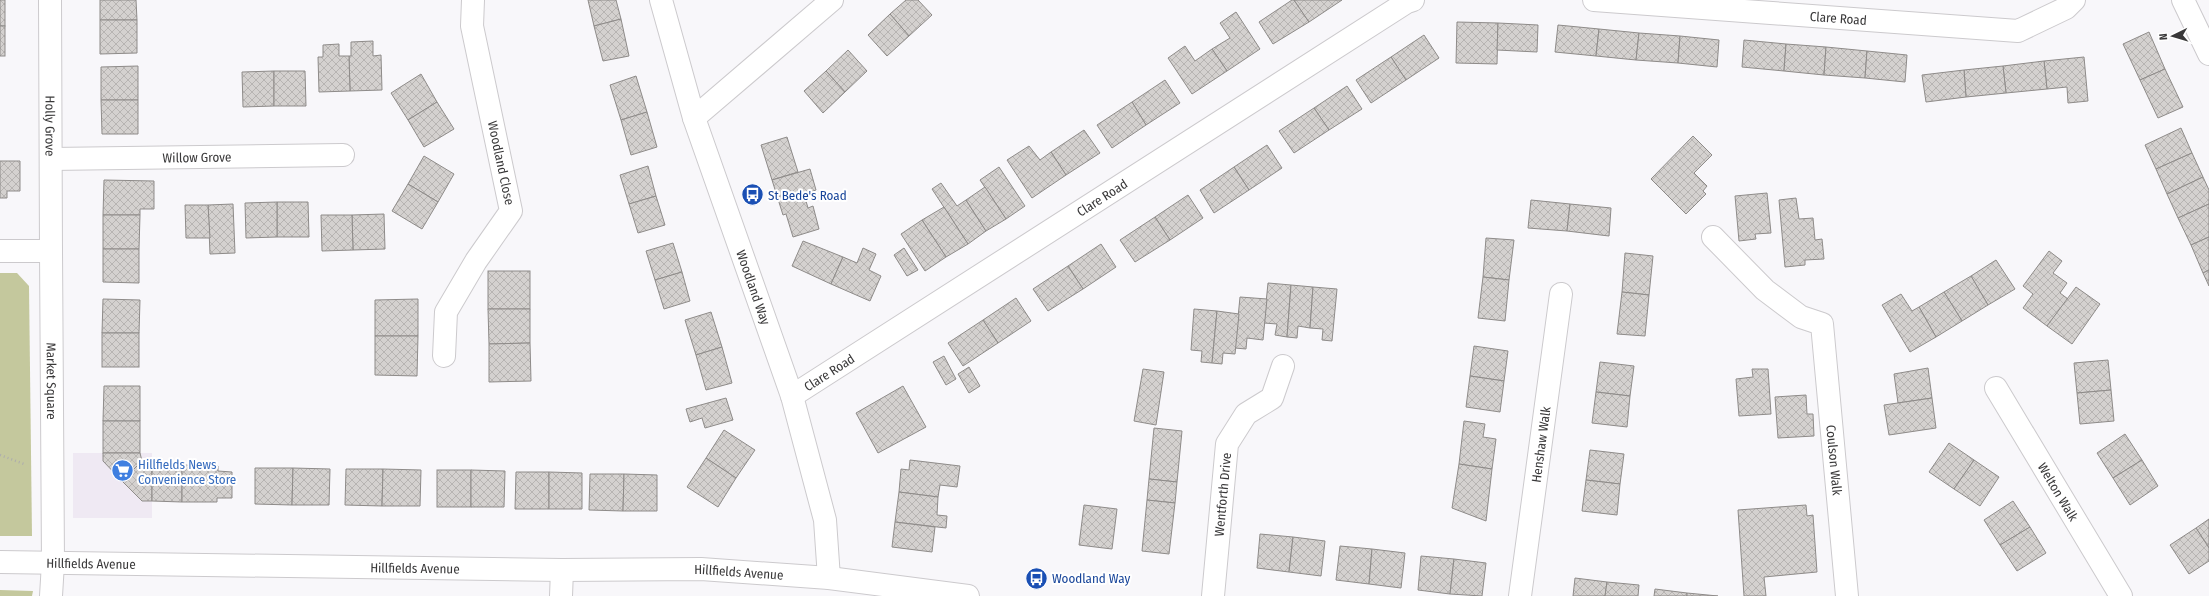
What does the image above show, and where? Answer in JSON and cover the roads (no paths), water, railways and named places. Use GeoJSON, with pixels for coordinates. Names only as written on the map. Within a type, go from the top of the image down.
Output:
{"type":"FeatureCollection","features":[{"type":"Feature","properties":{"kind":"street","name":"Holly Grove"},"geometry":{"type":"LineString","coordinates":[[50,0],[51,251]]}},
{"type":"Feature","properties":{"kind":"street","name":"Woodland Close"},"geometry":{"type":"LineString","coordinates":[[444,356],[446,312],[476,261],[511,212],[472,26],[473,0]]}},
{"type":"Feature","properties":{"kind":"street","name":"Woodland Way"},"geometry":{"type":"LineString","coordinates":[[661,0],[694,118],[792,396],[825,520],[829,578]]}},
{"type":"Feature","properties":{"kind":"street"},"geometry":{"type":"LineString","coordinates":[[694,118],[832,0]]}},
{"type":"Feature","properties":{"kind":"street","name":"Clare Road"},"geometry":{"type":"LineString","coordinates":[[792,396],[1407,2],[1413,0]]}},
{"type":"Feature","properties":{"kind":"street","name":"Clare Road"},"geometry":{"type":"LineString","coordinates":[[1594,0],[2018,31],[2066,8],[2074,0]]}},
{"type":"Feature","properties":{"kind":"street"},"geometry":{"type":"LineString","coordinates":[[2184,0],[2209,54]]}},
{"type":"Feature","properties":{"kind":"street","name":"Willow Grove"},"geometry":{"type":"LineString","coordinates":[[51,159],[343,155]]}},
{"type":"Feature","properties":{"kind":"street","name":"Coulson Walk"},"geometry":{"type":"LineString","coordinates":[[1713,237],[1765,290],[1801,318],[1822,324],[1848,596]]}},
{"type":"Feature","properties":{"kind":"street"},"geometry":{"type":"LineString","coordinates":[[0,251],[51,251]]}},
{"type":"Feature","properties":{"kind":"street","name":"Market Square"},"geometry":{"type":"LineString","coordinates":[[51,251],[53,563],[51,596]]}},
{"type":"Feature","properties":{"kind":"street","name":"Henshaw Walk"},"geometry":{"type":"LineString","coordinates":[[1520,596],[1561,294]]}},
{"type":"Feature","properties":{"kind":"street","name":"Wentforth Drive"},"geometry":{"type":"LineString","coordinates":[[1213,596],[1226,444],[1246,414],[1272,398],[1283,366]]}},
{"type":"Feature","properties":{"kind":"street","name":"Welton Walk"},"geometry":{"type":"LineString","coordinates":[[1996,388],[2121,596]]}},
{"type":"Feature","properties":{"kind":"street","name":"Hillfields Avenue"},"geometry":{"type":"LineString","coordinates":[[0,562],[562,570],[701,569],[829,578],[914,593],[968,596]]}},
{"type":"Feature","properties":{"kind":"street"},"geometry":{"type":"LineString","coordinates":[[561,596],[562,570]]}},
{"type":"Feature","properties":{"kind":"place","name":"St Bede's Road"},"geometry":{"type":"Point","coordinates":[753,195]}},
{"type":"Feature","properties":{"kind":"place","name":"Hillfields News Convenience Store"},"geometry":{"type":"Point","coordinates":[122,471]}},
{"type":"Feature","properties":{"kind":"place","name":"Woodland Way"},"geometry":{"type":"Point","coordinates":[1037,578]}}]}
